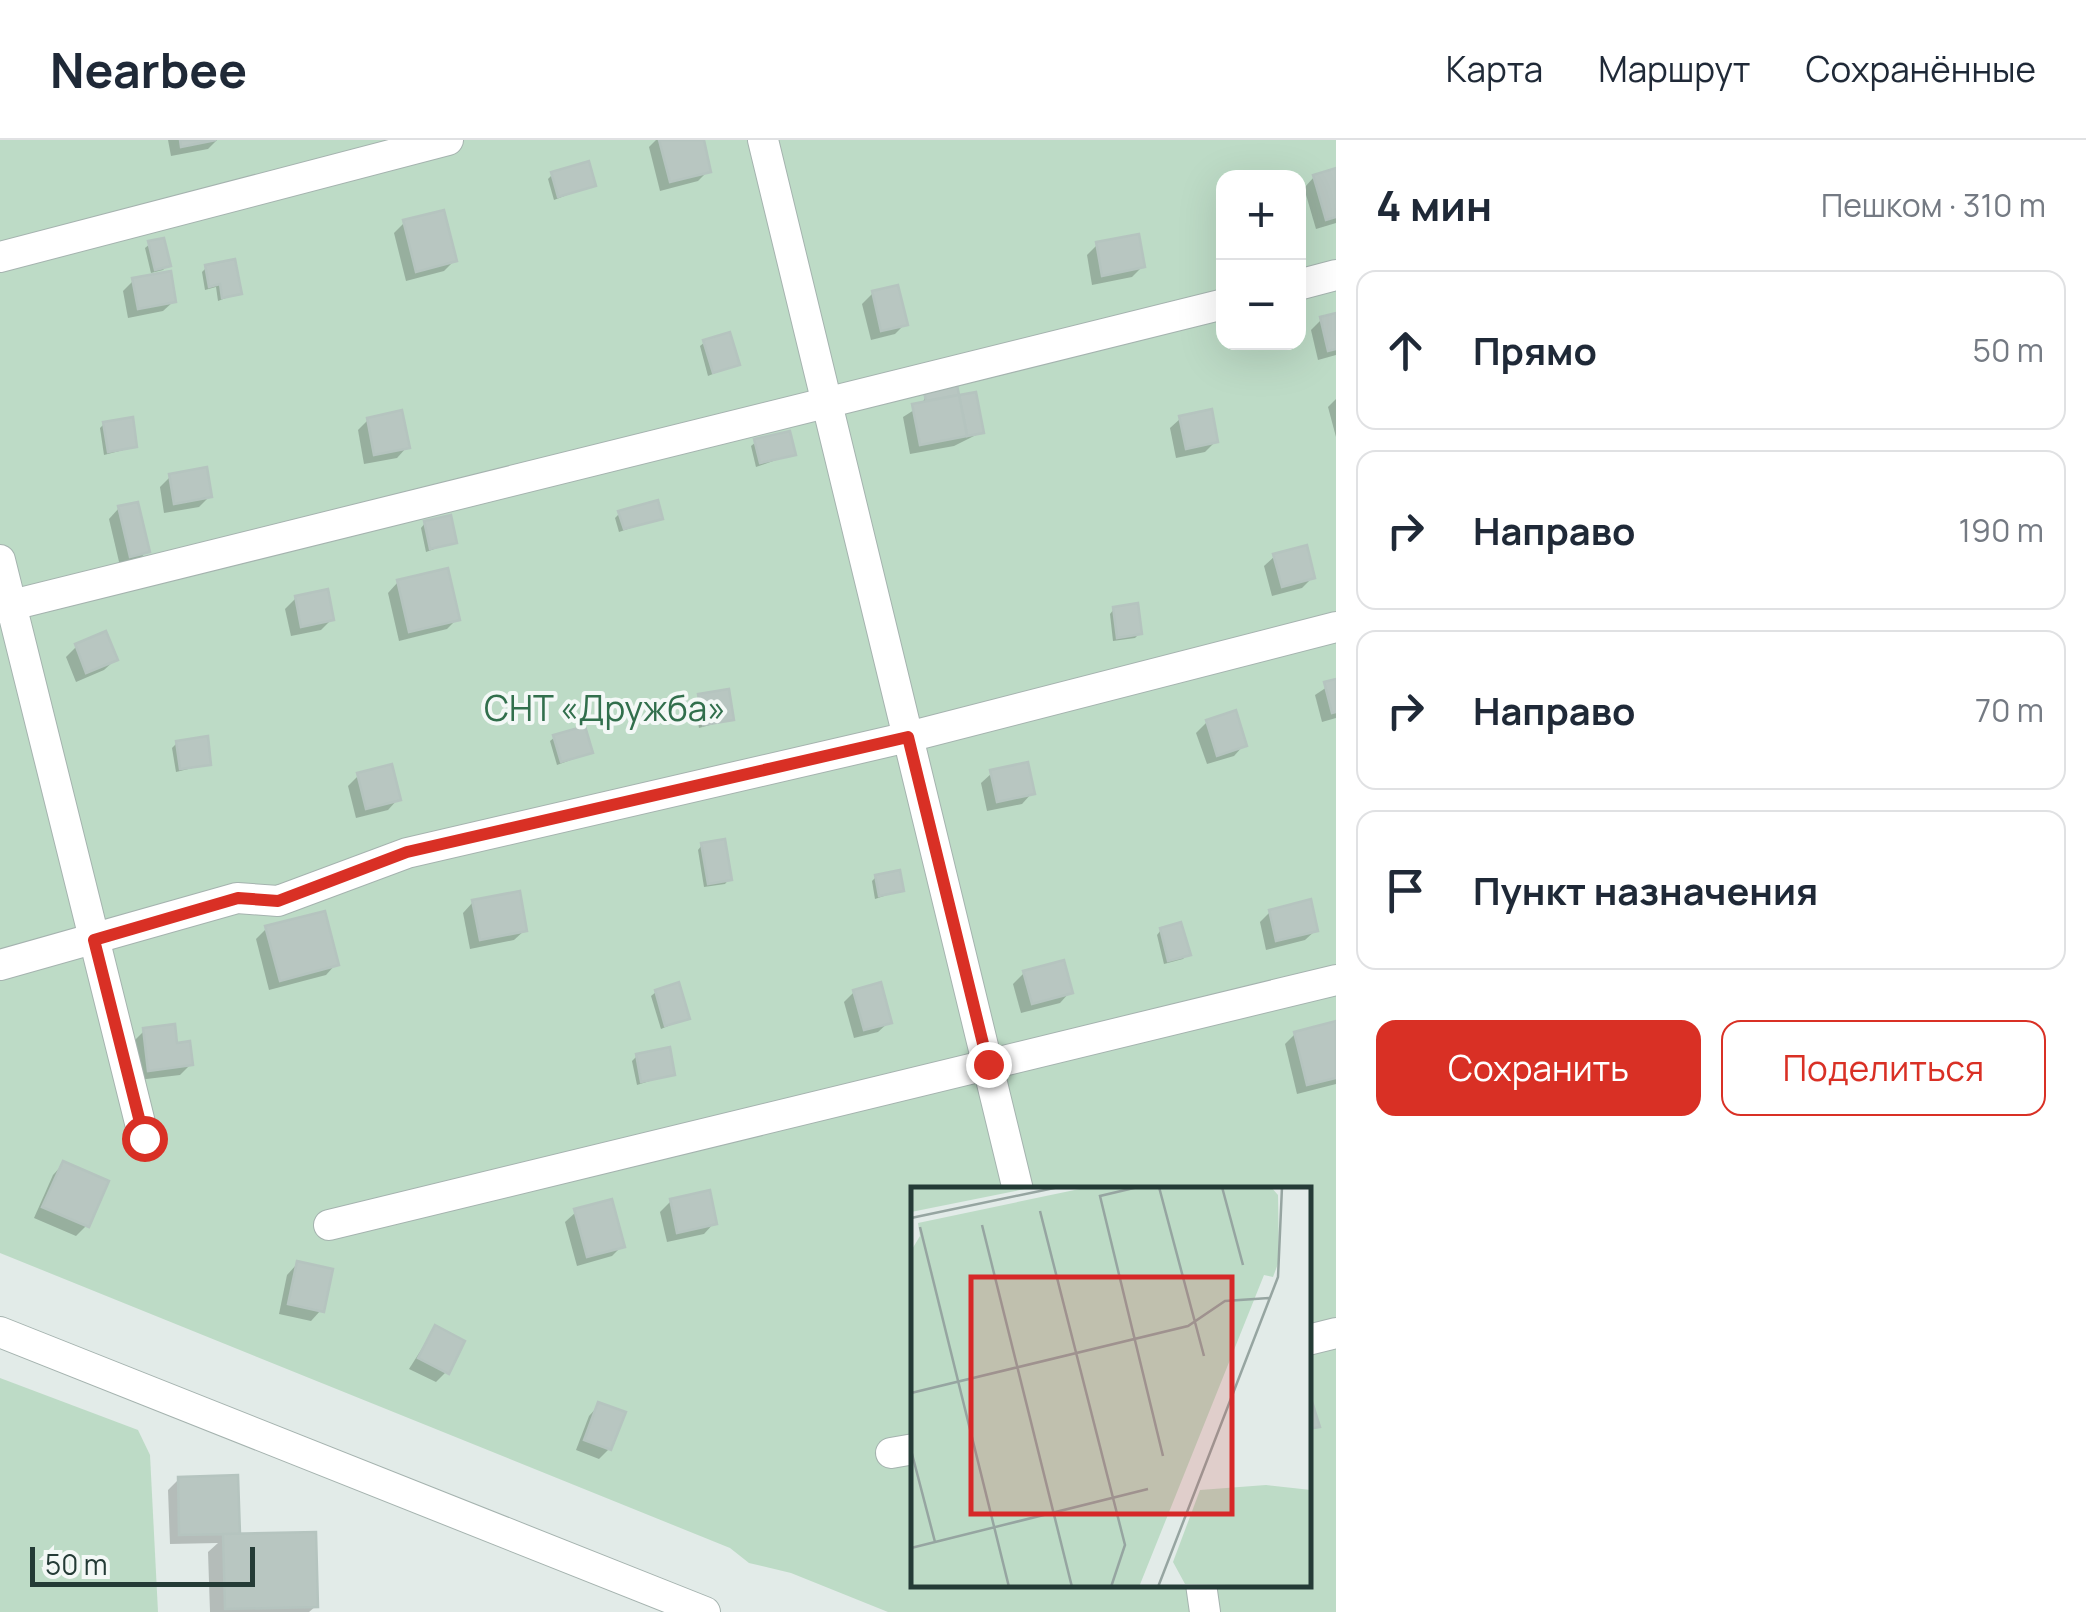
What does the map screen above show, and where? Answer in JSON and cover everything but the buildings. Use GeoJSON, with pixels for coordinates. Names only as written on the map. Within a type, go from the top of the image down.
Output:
{"type":"FeatureCollection","features":[{"type":"Feature","properties":{"kind":"street"},"geometry":{"type":"LineString","coordinates":[[0,257],[448,140]]}},
{"type":"Feature","properties":{"kind":"street"},"geometry":{"type":"LineString","coordinates":[[762,140],[1017,1187]]}},
{"type":"Feature","properties":{"kind":"street"},"geometry":{"type":"LineString","coordinates":[[1306,283],[1336,276]]}},
{"type":"Feature","properties":{"kind":"street"},"geometry":{"type":"LineString","coordinates":[[6,607],[1216,306]]}},
{"type":"Feature","properties":{"kind":"street"},"geometry":{"type":"LineString","coordinates":[[0,560],[6,607],[144,1138]]}},
{"type":"Feature","properties":{"kind":"street"},"geometry":{"type":"LineString","coordinates":[[0,965],[238,898],[278,901],[407,852],[908,737],[1336,627]]}},
{"type":"Feature","properties":{"kind":"street"},"geometry":{"type":"LineString","coordinates":[[329,1226],[1336,980]]}},
{"type":"Feature","properties":{"kind":"street"},"geometry":{"type":"LineString","coordinates":[[0,1332],[705,1612]]}},
{"type":"Feature","properties":{"kind":"street"},"geometry":{"type":"LineString","coordinates":[[1311,1339],[1336,1333]]}},
{"type":"Feature","properties":{"kind":"street"},"geometry":{"type":"LineString","coordinates":[[1201,1587],[1204,1612]]}},
{"type":"Feature","properties":{"kind":"green space","name":"СНТ «Дружба»"},"geometry":{"type":"Polygon","coordinates":[[[0,140],[1336,140],[1336,1612],[888,1612],[791,1573],[749,1563],[730,1548],[0,1253],[0,140]]]}},
{"type":"Feature","properties":{"kind":"green space"},"geometry":{"type":"Polygon","coordinates":[[[0,1378],[138,1430],[150,1455],[158,1612],[0,1612],[0,1378]]]}},
{"type":"Feature","properties":{"kind":"route"},"geometry":{"type":"LineString","coordinates":[[144,1138],[94,940],[238,898],[278,901],[407,852],[908,737],[988,1064]]}}]}
